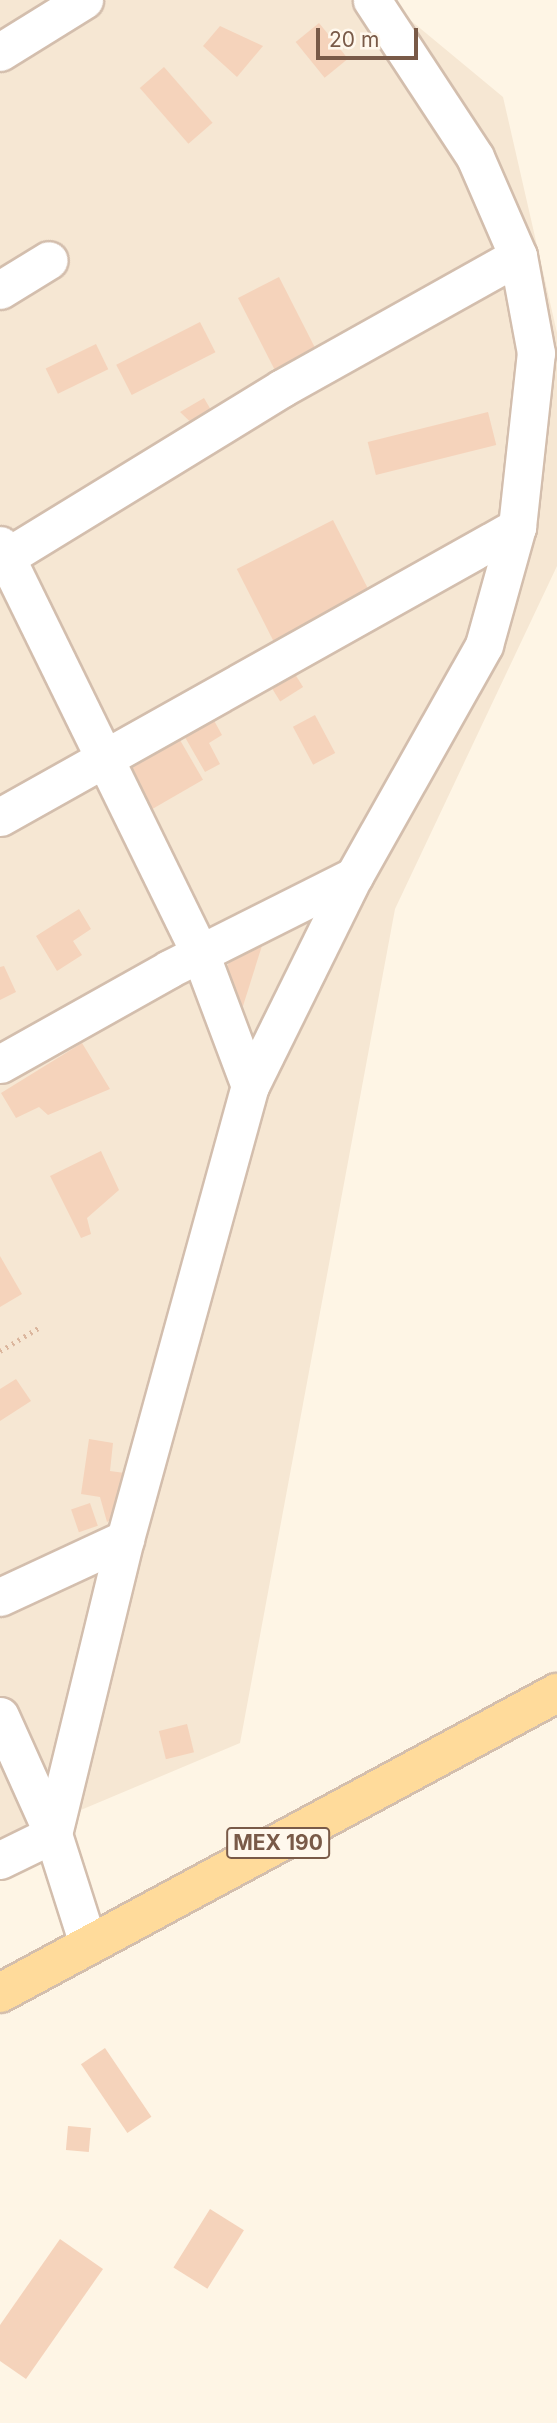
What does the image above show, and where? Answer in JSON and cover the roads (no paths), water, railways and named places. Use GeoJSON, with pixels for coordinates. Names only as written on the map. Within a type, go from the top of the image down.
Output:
{"type":"FeatureCollection","features":[{"type":"Feature","properties":{"kind":"main road","name":"MEX 190"},"geometry":{"type":"LineString","coordinates":[[0,1993],[557,1693]]}},
{"type":"Feature","properties":{"kind":"street"},"geometry":{"type":"LineString","coordinates":[[0,52],[85,0]]}},
{"type":"Feature","properties":{"kind":"street"},"geometry":{"type":"LineString","coordinates":[[0,1860],[52,1834],[125,1539],[250,1086],[354,876],[484,645],[517,527],[536,353],[519,256],[475,157],[372,0]]}},
{"type":"Feature","properties":{"kind":"street"},"geometry":{"type":"LineString","coordinates":[[250,1086],[200,953],[2,554],[282,388],[519,256]]}},
{"type":"Feature","properties":{"kind":"street"},"geometry":{"type":"LineString","coordinates":[[0,290],[49,260]]}},
{"type":"Feature","properties":{"kind":"street"},"geometry":{"type":"LineString","coordinates":[[0,817],[517,527]]}},
{"type":"Feature","properties":{"kind":"street"},"geometry":{"type":"LineString","coordinates":[[0,1064],[200,953],[354,876]]}},
{"type":"Feature","properties":{"kind":"street"},"geometry":{"type":"LineString","coordinates":[[0,1597],[125,1539]]}},
{"type":"Feature","properties":{"kind":"street"},"geometry":{"type":"LineString","coordinates":[[0,1716],[52,1834],[88,1944]]}}]}
